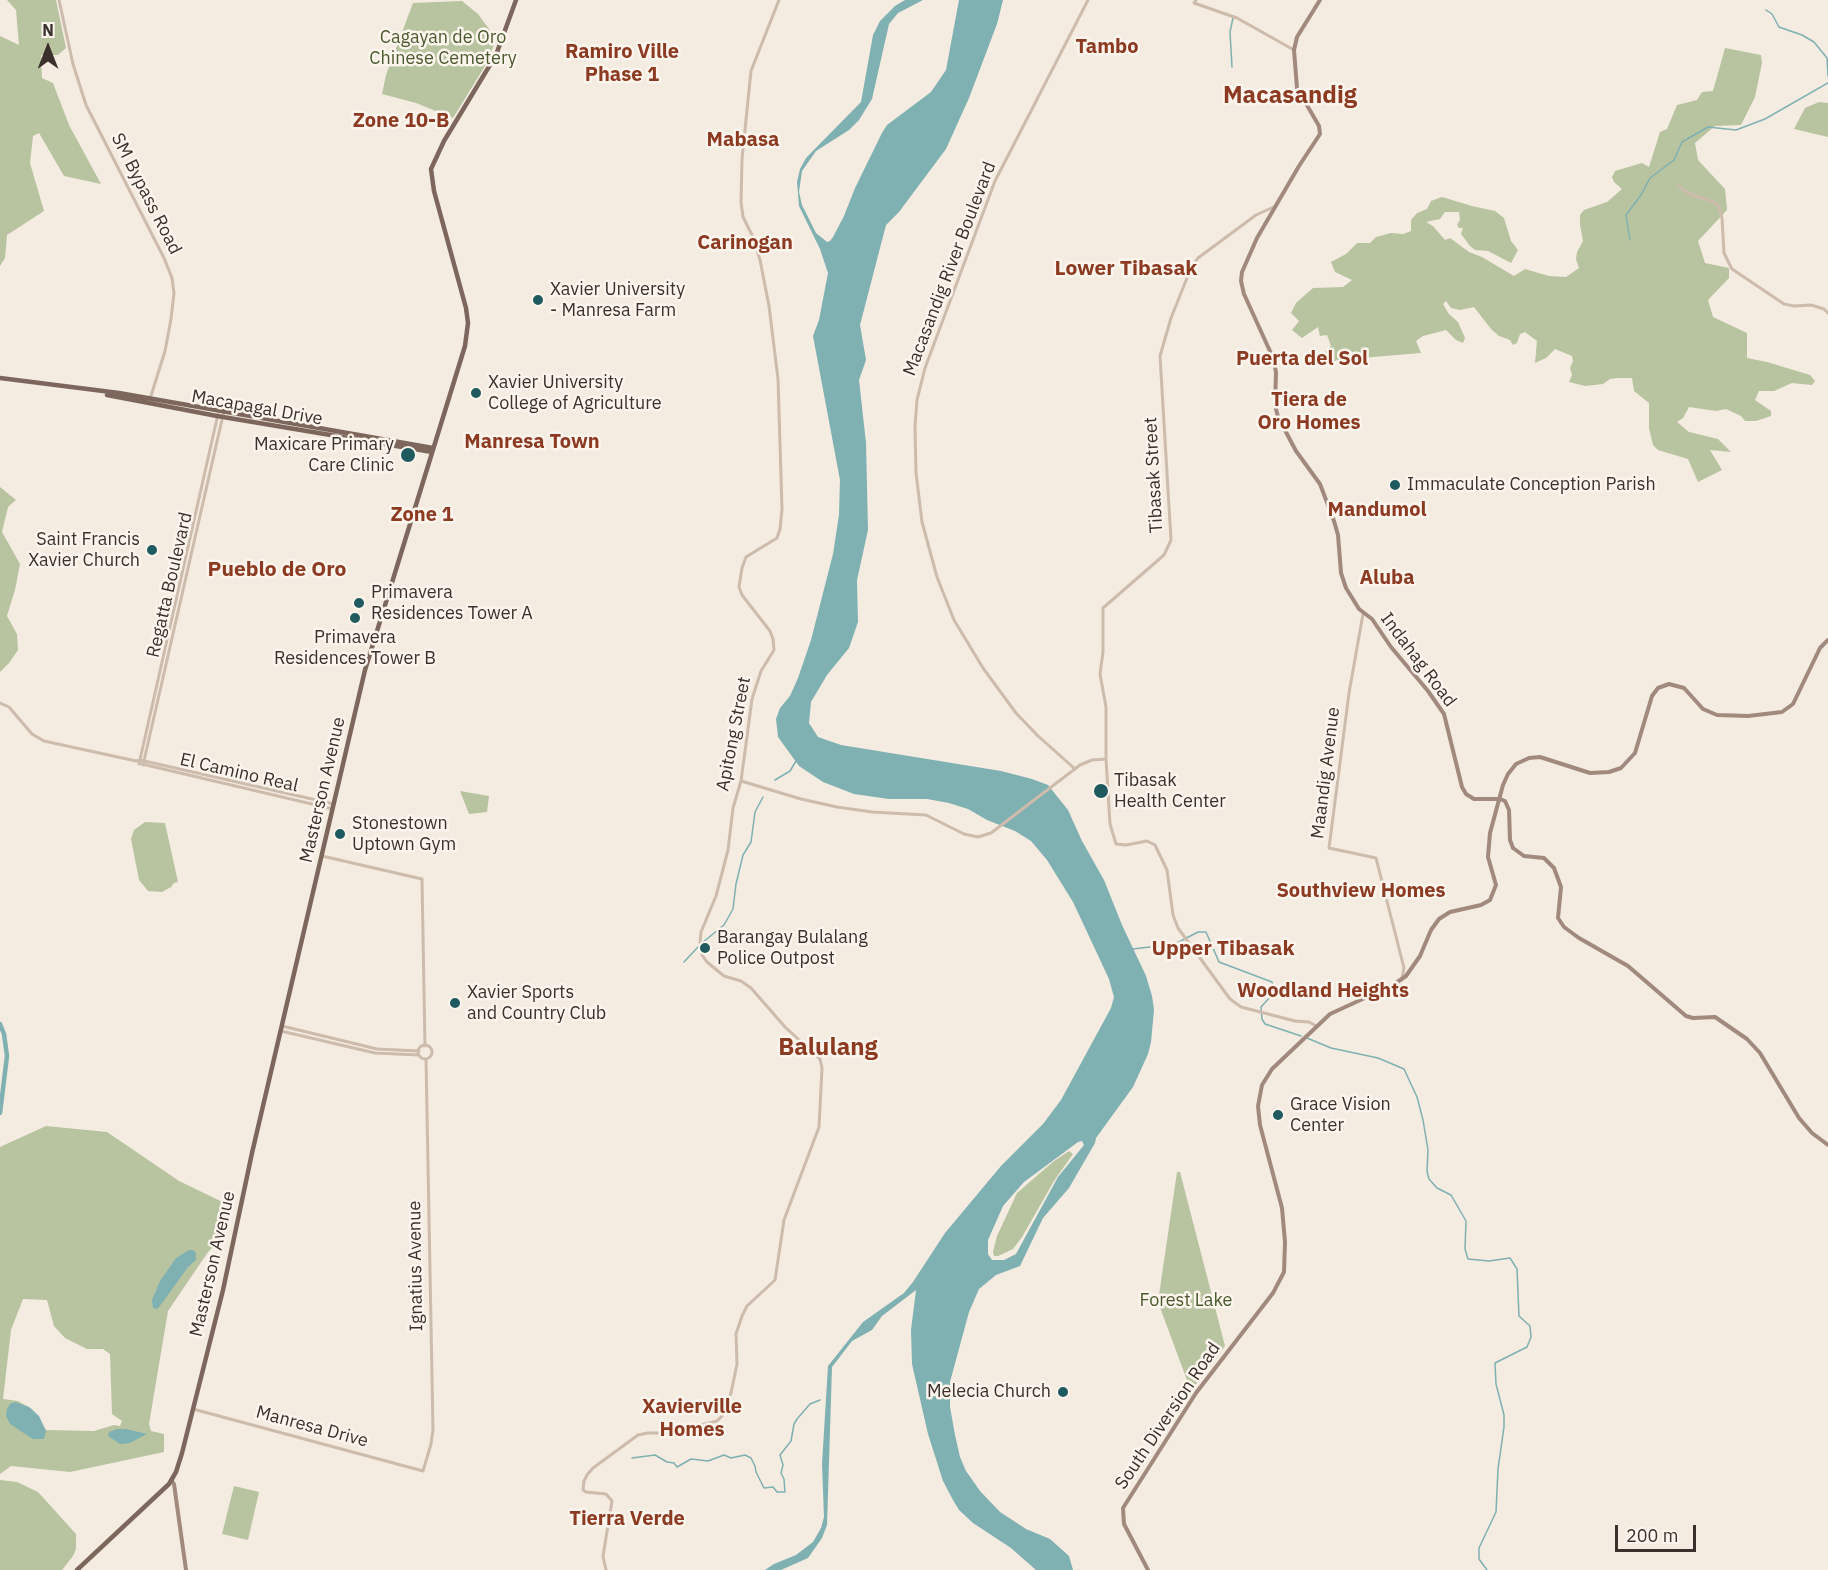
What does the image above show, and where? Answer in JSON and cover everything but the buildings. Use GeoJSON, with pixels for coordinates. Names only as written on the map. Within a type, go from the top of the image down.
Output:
{"type":"FeatureCollection","features":[{"type":"Feature","properties":{"kind":"main road","name":"Masterson Avenue"},"geometry":{"type":"LineString","coordinates":[[77,1570],[172,1481],[178,1465],[223,1290],[252,1153],[369,655],[465,346],[468,316],[434,191],[432,169],[444,141],[496,55],[516,0]]}},
{"type":"Feature","properties":{"kind":"main road"},"geometry":{"type":"LineString","coordinates":[[1294,50],[1297,37],[1320,0]]}},
{"type":"Feature","properties":{"kind":"main road","name":"Indahag Road"},"geometry":{"type":"LineString","coordinates":[[1294,50],[1296,88],[1314,117],[1320,134],[1261,230],[1245,263],[1241,285],[1274,360],[1276,412],[1286,433],[1321,486],[1336,528],[1343,580],[1363,614],[1372,619],[1444,714],[1466,795],[1474,799],[1500,799]]}},
{"type":"Feature","properties":{"kind":"main road","name":"Macapagal Drive"},"geometry":{"type":"LineString","coordinates":[[0,378],[95,392],[432,450]]}},
{"type":"Feature","properties":{"kind":"main road","name":"South Diversion Road"},"geometry":{"type":"LineString","coordinates":[[1148,1570],[1124,1524],[1123,1508],[1196,1393],[1273,1293],[1281,1279],[1285,1261],[1282,1208],[1259,1119],[1258,1101],[1262,1085],[1272,1069],[1330,1014],[1402,979],[1412,969],[1439,919],[1456,910],[1490,900],[1496,883],[1488,857],[1488,848],[1503,785],[1511,769],[1535,756],[1551,759],[1590,773],[1614,771],[1624,766],[1632,758],[1637,748],[1652,696],[1655,691],[1665,685],[1680,686],[1702,709],[1717,715],[1748,716],[1782,712],[1793,704],[1814,658],[1828,640]]}},
{"type":"Feature","properties":{"kind":"main road"},"geometry":{"type":"LineString","coordinates":[[1500,799],[1506,802],[1509,810],[1512,848],[1524,856],[1544,858],[1557,874],[1561,893],[1558,918],[1564,927],[1628,966],[1686,1016],[1715,1017],[1747,1039],[1760,1053],[1798,1118],[1828,1145]]}},
{"type":"Feature","properties":{"kind":"main road"},"geometry":{"type":"LineString","coordinates":[[172,1481],[186,1570]]}},
{"type":"Feature","properties":{"kind":"street","name":"SM Bypass Road"},"geometry":{"type":"LineString","coordinates":[[59,0],[73,64],[86,105],[164,258],[173,284],[174,301],[167,344],[149,401]]}},
{"type":"Feature","properties":{"kind":"street","name":"Apitong Street"},"geometry":{"type":"LineString","coordinates":[[606,1570],[603,1556],[612,1501],[606,1494],[586,1492],[583,1487],[589,1472],[644,1433],[670,1433],[717,1421],[728,1404],[736,1364],[736,1334],[742,1316],[747,1306],[775,1280],[784,1220],[817,1136],[821,1080],[821,1063],[818,1057],[785,1027],[755,992],[741,981],[728,978],[717,971],[704,958],[700,942],[726,860],[733,808],[741,781],[752,699],[761,671],[774,647],[770,631],[740,592],[740,575],[747,555],[777,537],[782,509],[777,373],[769,306],[757,249],[741,209],[742,159],[751,71],[779,0]]}},
{"type":"Feature","properties":{"kind":"street","name":"Macasandig River Boulevard"},"geometry":{"type":"LineString","coordinates":[[1073,770],[1016,713],[982,668],[954,620],[937,577],[922,522],[916,473],[915,426],[917,400],[925,368],[995,181],[1089,0]]}},
{"type":"Feature","properties":{"kind":"street"},"geometry":{"type":"LineString","coordinates":[[1196,0],[1194,3],[1237,18],[1294,50]]}},
{"type":"Feature","properties":{"kind":"street"},"geometry":{"type":"LineString","coordinates":[[1678,186],[1690,194],[1714,202],[1719,207],[1724,253],[1732,269],[1784,304],[1811,305],[1824,309],[1828,313]]}},
{"type":"Feature","properties":{"kind":"street","name":"Tibasak Street"},"geometry":{"type":"LineString","coordinates":[[1277,205],[1256,215],[1198,258],[1191,268],[1168,328],[1160,356],[1171,540],[1164,555],[1102,610],[1103,652],[1100,674],[1106,707],[1110,824],[1115,842],[1121,846],[1147,841],[1155,845],[1167,870],[1174,919],[1180,933],[1230,999],[1241,1007],[1295,1021],[1309,1022],[1316,1026]]}},
{"type":"Feature","properties":{"kind":"street","name":"Regatta Boulevard"},"geometry":{"type":"LineString","coordinates":[[141,762],[220,414]]}},
{"type":"Feature","properties":{"kind":"street","name":"Maandig Avenue"},"geometry":{"type":"LineString","coordinates":[[1363,614],[1350,683],[1329,848],[1376,858],[1404,968],[1402,979]]}},
{"type":"Feature","properties":{"kind":"street","name":"El Camino Real"},"geometry":{"type":"LineString","coordinates":[[0,703],[9,707],[38,738],[334,807]]}},
{"type":"Feature","properties":{"kind":"street"},"geometry":{"type":"LineString","coordinates":[[741,781],[837,807],[872,812],[926,815],[975,837],[991,833],[1073,770],[1088,762],[1106,759]]}},
{"type":"Feature","properties":{"kind":"street"},"geometry":{"type":"LineString","coordinates":[[322,856],[422,879],[425,1046]]}},
{"type":"Feature","properties":{"kind":"street"},"geometry":{"type":"LineString","coordinates":[[1404,968],[1412,969]]}},
{"type":"Feature","properties":{"kind":"street"},"geometry":{"type":"LineString","coordinates":[[281,1028],[377,1049],[419,1053],[426,1059],[432,1052],[431,1048],[425,1046],[421,1047],[419,1053]]}},
{"type":"Feature","properties":{"kind":"street","name":"Ignatius Avenue"},"geometry":{"type":"LineString","coordinates":[[423,1471],[433,1430],[426,1059]]}},
{"type":"Feature","properties":{"kind":"street","name":"Manresa Drive"},"geometry":{"type":"LineString","coordinates":[[193,1408],[423,1471]]}},
{"type":"Feature","properties":{"kind":"green space"},"geometry":{"type":"Polygon","coordinates":[[[7,0],[56,0],[66,48],[58,55],[41,55],[42,78],[53,83],[69,125],[101,184],[64,176],[39,133],[33,136],[30,163],[44,211],[7,235],[5,258],[0,266],[0,36],[19,45],[16,10],[7,0]]]}},
{"type":"Feature","properties":{"kind":"green space","name":"Cagayan de Oro Chinese Cemetery"},"geometry":{"type":"Polygon","coordinates":[[[462,1],[478,14],[497,38],[485,66],[453,118],[416,103],[382,94],[386,75],[413,3],[462,1]]]}},
{"type":"Feature","properties":{"kind":"green space"},"geometry":{"type":"Polygon","coordinates":[[[1725,48],[1761,55],[1762,63],[1755,97],[1741,125],[1715,126],[1695,143],[1698,160],[1725,189],[1727,210],[1698,241],[1705,263],[1729,268],[1729,278],[1708,300],[1713,317],[1747,333],[1747,358],[1810,375],[1815,381],[1812,385],[1792,383],[1774,391],[1759,391],[1755,400],[1771,411],[1771,416],[1756,421],[1745,421],[1741,416],[1726,409],[1716,411],[1689,407],[1683,418],[1677,422],[1689,432],[1718,439],[1731,452],[1710,450],[1722,470],[1698,482],[1688,459],[1658,450],[1653,445],[1649,428],[1649,403],[1634,391],[1632,378],[1610,379],[1603,384],[1585,386],[1569,382],[1572,375],[1570,368],[1573,361],[1572,356],[1555,349],[1546,358],[1535,363],[1537,341],[1525,332],[1520,334],[1517,343],[1513,345],[1510,340],[1499,336],[1491,329],[1474,307],[1460,310],[1451,308],[1446,301],[1443,304],[1458,322],[1465,338],[1463,343],[1456,340],[1446,330],[1423,336],[1416,341],[1421,353],[1337,360],[1325,366],[1323,354],[1331,346],[1327,335],[1320,336],[1318,327],[1302,338],[1292,330],[1299,321],[1291,313],[1296,303],[1313,288],[1343,287],[1352,280],[1335,272],[1331,262],[1346,254],[1357,243],[1370,243],[1376,237],[1411,231],[1411,220],[1417,213],[1427,209],[1431,201],[1442,197],[1495,211],[1504,218],[1511,241],[1518,250],[1511,263],[1488,251],[1475,250],[1461,234],[1463,228],[1457,225],[1460,220],[1459,212],[1445,212],[1440,219],[1426,222],[1433,226],[1445,240],[1450,238],[1469,252],[1514,276],[1525,269],[1549,276],[1566,277],[1579,268],[1576,259],[1577,252],[1583,241],[1580,215],[1584,210],[1607,202],[1622,189],[1612,177],[1615,171],[1642,163],[1649,167],[1660,132],[1667,129],[1677,105],[1697,100],[1702,92],[1713,91],[1725,48]]]}},
{"type":"Feature","properties":{"kind":"green space"},"geometry":{"type":"Polygon","coordinates":[[[1819,102],[1828,103],[1828,137],[1794,129],[1805,108],[1819,102]]]}},
{"type":"Feature","properties":{"kind":"green space"},"geometry":{"type":"Polygon","coordinates":[[[0,487],[16,500],[8,507],[2,532],[20,564],[7,616],[17,634],[18,650],[0,672],[0,487]]]}},
{"type":"Feature","properties":{"kind":"green space"},"geometry":{"type":"Polygon","coordinates":[[[460,791],[489,796],[487,812],[469,814],[460,791]]]}},
{"type":"Feature","properties":{"kind":"green space"},"geometry":{"type":"Polygon","coordinates":[[[145,822],[165,823],[178,882],[162,892],[148,891],[139,880],[131,839],[134,830],[145,822]]]}},
{"type":"Feature","properties":{"kind":"green space"},"geometry":{"type":"Polygon","coordinates":[[[46,1126],[107,1132],[179,1181],[231,1206],[224,1236],[208,1252],[168,1311],[149,1424],[151,1431],[164,1434],[164,1452],[70,1472],[11,1466],[0,1474],[0,1147],[46,1126]],[[23,1299],[11,1330],[3,1399],[18,1401],[32,1409],[46,1430],[94,1431],[114,1425],[120,1426],[122,1421],[112,1414],[110,1354],[103,1349],[87,1349],[65,1338],[54,1326],[47,1300],[23,1299]]]}},
{"type":"Feature","properties":{"kind":"green space"},"geometry":{"type":"Polygon","coordinates":[[[1069,1151],[1073,1154],[1054,1181],[1022,1237],[1013,1249],[994,1256],[997,1236],[1017,1193],[1069,1151]]]}},
{"type":"Feature","properties":{"kind":"green space","name":"Forest Lake"},"geometry":{"type":"Polygon","coordinates":[[[1177,1172],[1180,1172],[1225,1346],[1191,1391],[1158,1302],[1177,1172]]]}},
{"type":"Feature","properties":{"kind":"green space"},"geometry":{"type":"Polygon","coordinates":[[[0,1480],[17,1482],[38,1492],[76,1534],[76,1549],[62,1570],[0,1570],[0,1480]]]}},
{"type":"Feature","properties":{"kind":"green space"},"geometry":{"type":"Polygon","coordinates":[[[234,1486],[259,1492],[248,1540],[222,1534],[234,1486]]]}},
{"type":"Feature","properties":{"kind":"water"},"geometry":{"type":"Polygon","coordinates":[[[905,0],[923,0],[898,13],[889,24],[872,99],[859,120],[849,130],[816,151],[802,171],[799,192],[802,205],[816,233],[827,242],[833,237],[844,216],[855,188],[887,125],[931,92],[946,70],[959,0],[1003,0],[997,24],[969,98],[946,149],[899,212],[886,225],[860,325],[866,360],[859,380],[866,443],[868,530],[857,580],[858,622],[849,648],[827,675],[811,702],[809,723],[818,737],[841,745],[1001,771],[1048,785],[1068,810],[1104,880],[1146,976],[1154,1010],[1151,1042],[1133,1087],[1096,1138],[1069,1188],[1043,1218],[1020,1266],[996,1275],[979,1289],[969,1312],[950,1382],[950,1407],[955,1435],[966,1471],[980,1491],[1000,1512],[1026,1529],[1050,1539],[1069,1556],[1073,1570],[1036,1570],[1011,1548],[973,1523],[959,1510],[953,1500],[943,1481],[928,1434],[912,1364],[911,1330],[916,1290],[882,1316],[872,1330],[852,1341],[832,1367],[827,1525],[822,1538],[808,1558],[781,1570],[765,1570],[796,1555],[813,1542],[821,1528],[824,1517],[822,1464],[828,1366],[863,1322],[904,1293],[945,1233],[1001,1166],[1043,1124],[1061,1100],[1111,1008],[1114,997],[1109,979],[1073,902],[1047,860],[1031,841],[968,809],[949,803],[927,799],[889,799],[854,794],[823,782],[799,766],[778,737],[776,719],[798,678],[811,640],[833,554],[839,515],[840,480],[813,336],[819,320],[828,273],[820,249],[799,206],[797,182],[806,158],[861,102],[873,35],[880,21],[895,6],[905,0]],[[1082,1141],[1078,1142],[1024,1182],[1003,1206],[988,1240],[988,1254],[992,1260],[1004,1260],[1016,1254],[1058,1177],[1084,1145],[1082,1141]]]}},
{"type":"Feature","properties":{"kind":"water"},"geometry":{"type":"Polygon","coordinates":[[[189,1250],[196,1253],[196,1260],[188,1267],[160,1306],[157,1309],[153,1308],[152,1300],[160,1281],[176,1258],[189,1250]]]}},
{"type":"Feature","properties":{"kind":"water"},"geometry":{"type":"Polygon","coordinates":[[[15,1402],[29,1407],[39,1416],[46,1431],[44,1439],[33,1439],[10,1424],[6,1416],[7,1409],[15,1402]]]}},
{"type":"Feature","properties":{"kind":"water"},"geometry":{"type":"Polygon","coordinates":[[[117,1429],[147,1434],[130,1443],[120,1444],[108,1436],[109,1432],[117,1429]]]}},
{"type":"Feature","properties":{"kind":"waterway"},"geometry":{"type":"LineString","coordinates":[[1766,10],[1772,14],[1779,27],[1814,42],[1827,58],[1828,76]]}},
{"type":"Feature","properties":{"kind":"waterway"},"geometry":{"type":"LineString","coordinates":[[1232,67],[1230,32],[1233,18]]}},
{"type":"Feature","properties":{"kind":"waterway"},"geometry":{"type":"LineString","coordinates":[[1630,240],[1626,215],[1650,178],[1674,160],[1682,142],[1708,127],[1736,130],[1765,119],[1828,83]]}},
{"type":"Feature","properties":{"kind":"waterway"},"geometry":{"type":"LineString","coordinates":[[775,780],[790,771],[796,761]]}},
{"type":"Feature","properties":{"kind":"waterway"},"geometry":{"type":"LineString","coordinates":[[702,943],[724,925],[733,909],[743,855],[751,842],[755,812],[763,797]]}},
{"type":"Feature","properties":{"kind":"waterway"},"geometry":{"type":"LineString","coordinates":[[1133,949],[1175,944],[1198,932],[1206,932],[1219,962],[1272,982],[1274,989],[1271,996],[1261,1007],[1265,1024],[1301,1036]]}},
{"type":"Feature","properties":{"kind":"waterway"},"geometry":{"type":"LineString","coordinates":[[684,962],[698,947]]}},
{"type":"Feature","properties":{"kind":"waterway"},"geometry":{"type":"LineString","coordinates":[[0,1024],[7,1056],[0,1113]]}},
{"type":"Feature","properties":{"kind":"waterway"},"geometry":{"type":"LineString","coordinates":[[1307,1038],[1331,1048],[1378,1058],[1404,1069],[1417,1097],[1423,1120],[1428,1150],[1429,1179],[1437,1188],[1451,1195],[1466,1221],[1465,1249],[1468,1259],[1489,1261],[1510,1258],[1517,1269],[1519,1316],[1530,1326],[1531,1337],[1527,1347],[1495,1363],[1496,1384],[1504,1415],[1504,1427],[1498,1469],[1496,1512],[1479,1548],[1479,1559],[1487,1570]]}},
{"type":"Feature","properties":{"kind":"waterway"},"geometry":{"type":"LineString","coordinates":[[632,1458],[655,1455],[674,1463],[677,1467],[691,1459],[708,1461],[724,1455],[731,1458],[745,1455],[751,1458],[764,1488],[773,1487],[777,1492],[785,1492],[780,1455],[791,1441],[797,1419],[810,1404],[820,1400]]}},
{"type":"Feature","properties":{"kind":"place","name":"Xavier University - Manresa Farm"},"geometry":{"type":"Point","coordinates":[538,300]}},
{"type":"Feature","properties":{"kind":"place","name":"Xavier University College of Agriculture"},"geometry":{"type":"Point","coordinates":[476,393]}},
{"type":"Feature","properties":{"kind":"place","name":"Maxicare Primary Care Clinic"},"geometry":{"type":"Point","coordinates":[408,455]}},
{"type":"Feature","properties":{"kind":"place","name":"Immaculate Conception Parish"},"geometry":{"type":"Point","coordinates":[1395,485]}},
{"type":"Feature","properties":{"kind":"place","name":"Saint Francis Xavier Church"},"geometry":{"type":"Point","coordinates":[152,550]}},
{"type":"Feature","properties":{"kind":"place","name":"Primavera Residences Tower A"},"geometry":{"type":"Point","coordinates":[359,603]}},
{"type":"Feature","properties":{"kind":"place","name":"Primavera Residences Tower B"},"geometry":{"type":"Point","coordinates":[355,618]}},
{"type":"Feature","properties":{"kind":"place","name":"Tibasak Health Center"},"geometry":{"type":"Point","coordinates":[1101,791]}},
{"type":"Feature","properties":{"kind":"place","name":"Stonestown Uptown Gym"},"geometry":{"type":"Point","coordinates":[340,834]}},
{"type":"Feature","properties":{"kind":"place","name":"Barangay Bulalang Police Outpost"},"geometry":{"type":"Point","coordinates":[705,948]}},
{"type":"Feature","properties":{"kind":"place","name":"Xavier Sports and Country Club"},"geometry":{"type":"Point","coordinates":[455,1003]}},
{"type":"Feature","properties":{"kind":"place","name":"Grace Vision Center"},"geometry":{"type":"Point","coordinates":[1278,1115]}},
{"type":"Feature","properties":{"kind":"place","name":"Melecia Church"},"geometry":{"type":"Point","coordinates":[1063,1392]}},
{"type":"Feature","properties":{"kind":"district","name":"Tambo"},"geometry":{"type":"Point","coordinates":[1107,47]}},
{"type":"Feature","properties":{"kind":"district","name":"Ramiro Ville Phase 1"},"geometry":{"type":"Point","coordinates":[622,64]}},
{"type":"Feature","properties":{"kind":"district","name":"Macasandig"},"geometry":{"type":"Point","coordinates":[1290,96]}},
{"type":"Feature","properties":{"kind":"district","name":"Zone 10-B"},"geometry":{"type":"Point","coordinates":[401,121]}},
{"type":"Feature","properties":{"kind":"district","name":"Mabasa"},"geometry":{"type":"Point","coordinates":[743,140]}},
{"type":"Feature","properties":{"kind":"district","name":"Carinogan"},"geometry":{"type":"Point","coordinates":[745,243]}},
{"type":"Feature","properties":{"kind":"district","name":"Lower Tibasak"},"geometry":{"type":"Point","coordinates":[1126,269]}},
{"type":"Feature","properties":{"kind":"district","name":"Puerta del Sol"},"geometry":{"type":"Point","coordinates":[1302,359]}},
{"type":"Feature","properties":{"kind":"district","name":"Tiera de Oro Homes"},"geometry":{"type":"Point","coordinates":[1309,412]}},
{"type":"Feature","properties":{"kind":"district","name":"Manresa Town"},"geometry":{"type":"Point","coordinates":[532,442]}},
{"type":"Feature","properties":{"kind":"district","name":"Mandumol"},"geometry":{"type":"Point","coordinates":[1377,510]}},
{"type":"Feature","properties":{"kind":"district","name":"Zone 1"},"geometry":{"type":"Point","coordinates":[422,515]}},
{"type":"Feature","properties":{"kind":"district","name":"Pueblo de Oro"},"geometry":{"type":"Point","coordinates":[277,570]}},
{"type":"Feature","properties":{"kind":"district","name":"Aluba"},"geometry":{"type":"Point","coordinates":[1387,578]}},
{"type":"Feature","properties":{"kind":"district","name":"Southview Homes"},"geometry":{"type":"Point","coordinates":[1361,891]}},
{"type":"Feature","properties":{"kind":"district","name":"Upper Tibasak"},"geometry":{"type":"Point","coordinates":[1223,949]}},
{"type":"Feature","properties":{"kind":"district","name":"Woodland Heights"},"geometry":{"type":"Point","coordinates":[1323,991]}},
{"type":"Feature","properties":{"kind":"district","name":"Balulang"},"geometry":{"type":"Point","coordinates":[828,1048]}},
{"type":"Feature","properties":{"kind":"district","name":"Xavierville Homes"},"geometry":{"type":"Point","coordinates":[692,1418]}},
{"type":"Feature","properties":{"kind":"district","name":"Tierra Verde"},"geometry":{"type":"Point","coordinates":[627,1519]}}]}
